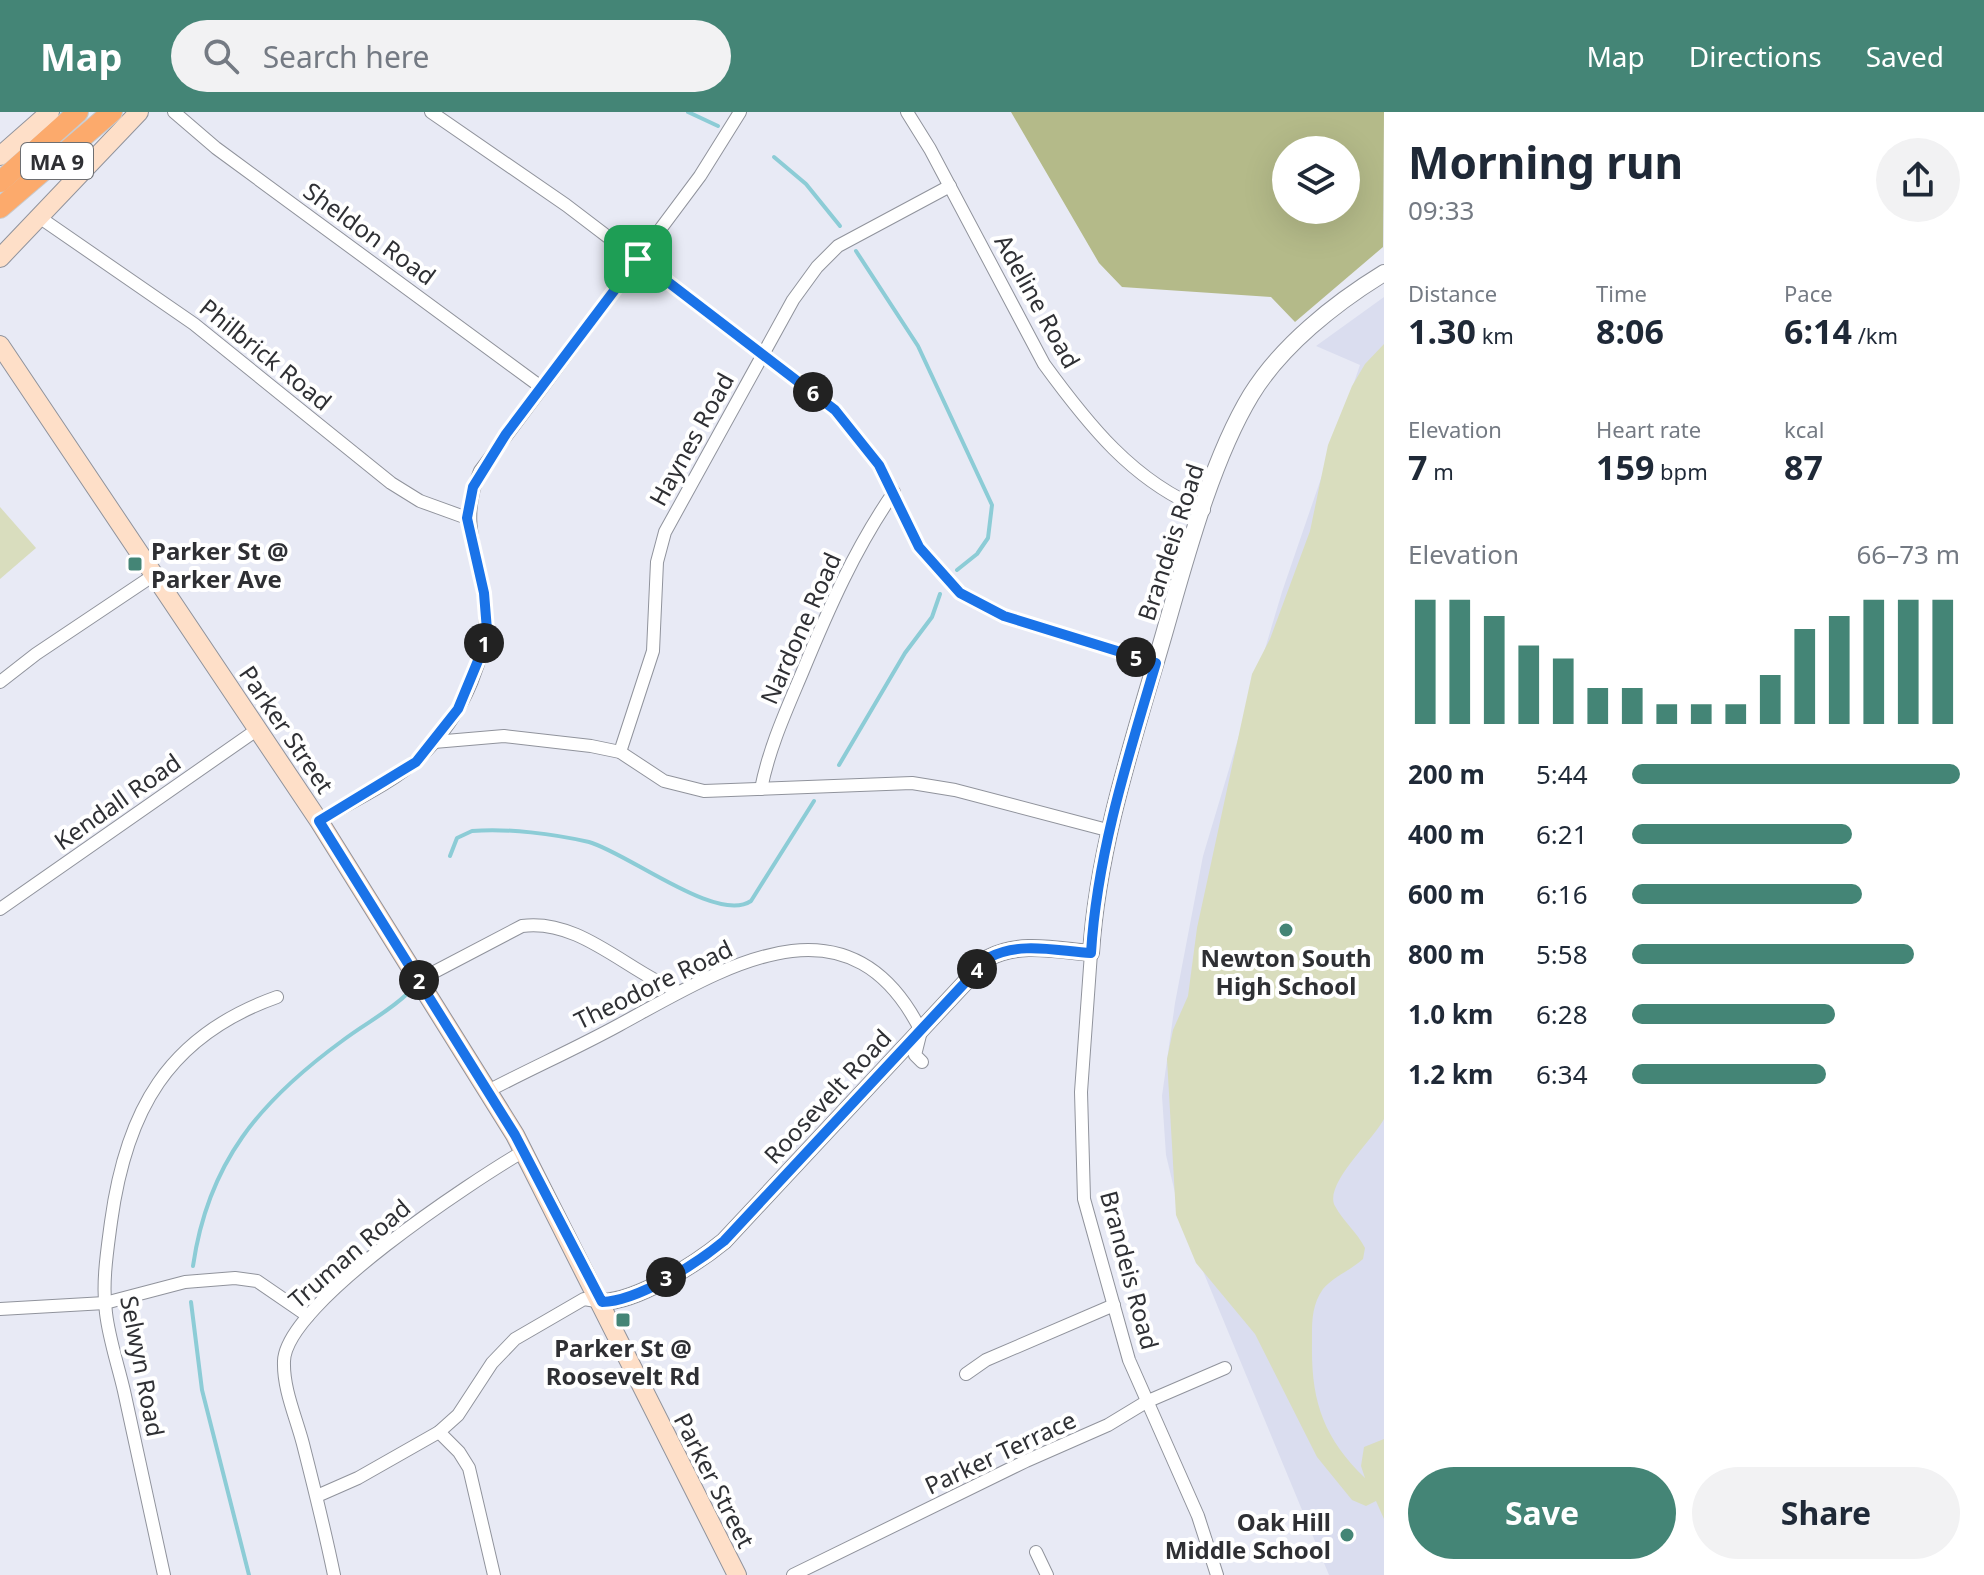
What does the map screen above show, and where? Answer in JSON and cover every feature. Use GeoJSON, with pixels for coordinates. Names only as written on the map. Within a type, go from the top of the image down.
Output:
{"type":"FeatureCollection","features":[{"type":"Feature","properties":{"kind":"highway","name":"MA 9"},"geometry":{"type":"LineString","coordinates":[[0,182],[78,112]]}},
{"type":"Feature","properties":{"kind":"highway","name":"MA 9"},"geometry":{"type":"LineString","coordinates":[[0,208],[112,112]]}},
{"type":"Feature","properties":{"kind":"main road"},"geometry":{"type":"LineString","coordinates":[[0,156],[50,112]]}},
{"type":"Feature","properties":{"kind":"main road"},"geometry":{"type":"LineString","coordinates":[[0,258],[139,112]]}},
{"type":"Feature","properties":{"kind":"main road","name":"Parker Street"},"geometry":{"type":"LineString","coordinates":[[0,345],[319,821],[524,1151],[602,1302],[639,1386],[737,1575]]}},
{"type":"Feature","properties":{"kind":"street","name":"Sheldon Road"},"geometry":{"type":"LineString","coordinates":[[174,112],[216,148],[541,387]]}},
{"type":"Feature","properties":{"kind":"street"},"geometry":{"type":"LineString","coordinates":[[431,112],[638,259],[835,410],[864,442],[894,492],[919,547],[960,593],[1004,616],[1156,663]]}},
{"type":"Feature","properties":{"kind":"street"},"geometry":{"type":"LineString","coordinates":[[319,821],[416,762],[458,709],[482,651],[487,630],[484,593],[467,518],[480,471],[700,176],[740,112]]}},
{"type":"Feature","properties":{"kind":"street","name":"Adeline Road"},"geometry":{"type":"LineString","coordinates":[[907,112],[950,186],[1044,364],[1088,422],[1152,483],[1204,510]]}},
{"type":"Feature","properties":{"kind":"street","name":"Haynes Road"},"geometry":{"type":"LineString","coordinates":[[620,752],[653,651],[657,562],[665,532],[793,300],[838,246],[950,186]]}},
{"type":"Feature","properties":{"kind":"street","name":"Philbrick Road"},"geometry":{"type":"LineString","coordinates":[[39,217],[194,324],[391,483],[420,501],[467,518]]}},
{"type":"Feature","properties":{"kind":"street","name":"Brandeis Road"},"geometry":{"type":"LineString","coordinates":[[1217,1575],[1198,1516],[1146,1402],[1084,1199],[1080,1153],[1081,1092],[1093,924],[1120,782],[1204,510],[1239,417],[1279,357],[1318,322],[1384,273]]}},
{"type":"Feature","properties":{"kind":"street","name":"Nardone Road"},"geometry":{"type":"LineString","coordinates":[[761,789],[767,760],[830,607],[875,519],[894,492]]}},
{"type":"Feature","properties":{"kind":"street"},"geometry":{"type":"LineString","coordinates":[[0,682],[154,575]]}},
{"type":"Feature","properties":{"kind":"street","name":"Kendall Road"},"geometry":{"type":"LineString","coordinates":[[0,909],[258,729]]}},
{"type":"Feature","properties":{"kind":"street"},"geometry":{"type":"LineString","coordinates":[[434,742],[504,736],[620,752],[664,781],[686,789],[912,783],[955,790],[1111,831]]}},
{"type":"Feature","properties":{"kind":"street"},"geometry":{"type":"LineString","coordinates":[[419,980],[522,926],[540,923],[587,940],[677,991]]}},
{"type":"Feature","properties":{"kind":"street","name":"Roosevelt Road"},"geometry":{"type":"LineString","coordinates":[[602,1302],[619,1301],[701,1261],[724,1241],[988,958],[1004,950],[1024,947],[1091,953]]}},
{"type":"Feature","properties":{"kind":"street","name":"Theodore Road"},"geometry":{"type":"LineString","coordinates":[[488,1091],[618,1026],[677,991],[770,953],[798,949],[830,950],[871,967],[904,1001],[921,1031],[915,1055],[922,1062]]}},
{"type":"Feature","properties":{"kind":"street","name":"Selwyn Road"},"geometry":{"type":"LineString","coordinates":[[164,1575],[105,1303],[106,1264],[116,1189],[126,1142],[149,1093],[170,1067],[218,1026],[277,997]]}},
{"type":"Feature","properties":{"kind":"street","name":"Truman Road"},"geometry":{"type":"LineString","coordinates":[[334,1575],[317,1496],[287,1387],[286,1347],[308,1316],[423,1216],[471,1181],[524,1151]]}},
{"type":"Feature","properties":{"kind":"street"},"geometry":{"type":"LineString","coordinates":[[0,1309],[105,1303],[185,1282],[235,1278],[257,1281],[308,1316]]}},
{"type":"Feature","properties":{"kind":"street"},"geometry":{"type":"LineString","coordinates":[[317,1496],[358,1478],[439,1432],[458,1415],[492,1363],[515,1339],[584,1299],[602,1302]]}},
{"type":"Feature","properties":{"kind":"street"},"geometry":{"type":"LineString","coordinates":[[966,1374],[986,1360],[1114,1305]]}},
{"type":"Feature","properties":{"kind":"street","name":"Parker Terrace"},"geometry":{"type":"LineString","coordinates":[[793,1575],[1026,1461],[1108,1425],[1146,1402],[1225,1368]]}},
{"type":"Feature","properties":{"kind":"street"},"geometry":{"type":"LineString","coordinates":[[439,1432],[459,1452],[469,1468],[494,1575]]}},
{"type":"Feature","properties":{"kind":"street"},"geometry":{"type":"LineString","coordinates":[[1036,1552],[1047,1575]]}},
{"type":"Feature","properties":{"kind":"shaded area","name":"Newton South High School"},"geometry":{"type":"Polygon","coordinates":[[[1384,297],[1384,1575],[1329,1575],[1181,1218],[1166,1155],[1162,1096],[1175,1003],[1203,856],[1282,592],[1360,365],[1316,346],[1384,297]]]}},
{"type":"Feature","properties":{"kind":"green space"},"geometry":{"type":"Polygon","coordinates":[[[1011,112],[1384,112],[1383,247],[1295,322],[1271,297],[1122,287],[1099,263],[1011,112]]]}},
{"type":"Feature","properties":{"kind":"green space","name":"Newton South High School"},"geometry":{"type":"Polygon","coordinates":[[[1384,344],[1384,1119],[1336,1186],[1333,1197],[1335,1206],[1365,1248],[1363,1259],[1332,1281],[1319,1295],[1312,1322],[1312,1364],[1322,1417],[1339,1448],[1365,1478],[1361,1466],[1364,1447],[1384,1439],[1384,1519],[1376,1501],[1366,1506],[1352,1500],[1317,1457],[1255,1334],[1196,1263],[1176,1215],[1167,1059],[1173,1030],[1188,996],[1197,928],[1252,674],[1270,639],[1310,531],[1328,445],[1352,386],[1365,364],[1384,344]]]}},
{"type":"Feature","properties":{"kind":"green space"},"geometry":{"type":"Polygon","coordinates":[[[0,507],[36,548],[0,579],[0,507]]]}},
{"type":"Feature","properties":{"kind":"waterway"},"geometry":{"type":"LineString","coordinates":[[688,112],[718,126]]}},
{"type":"Feature","properties":{"kind":"waterway"},"geometry":{"type":"LineString","coordinates":[[774,157],[806,184],[840,226]]}},
{"type":"Feature","properties":{"kind":"waterway"},"geometry":{"type":"LineString","coordinates":[[856,251],[918,346],[992,505],[988,538],[977,554],[957,570]]}},
{"type":"Feature","properties":{"kind":"waterway"},"geometry":{"type":"LineString","coordinates":[[839,765],[905,653],[932,617],[940,594]]}},
{"type":"Feature","properties":{"kind":"waterway"},"geometry":{"type":"LineString","coordinates":[[450,856],[457,838],[472,831],[516,831],[561,836],[606,849],[695,895],[736,906],[751,901],[814,801]]}},
{"type":"Feature","properties":{"kind":"waterway"},"geometry":{"type":"LineString","coordinates":[[193,1266],[211,1195],[242,1137],[286,1087],[407,994]]}},
{"type":"Feature","properties":{"kind":"waterway"},"geometry":{"type":"LineString","coordinates":[[191,1302],[202,1390],[249,1575]]}},
{"type":"Feature","properties":{"kind":"place","name":"Parker St @ Parker Ave"},"geometry":{"type":"Point","coordinates":[135,564]}},
{"type":"Feature","properties":{"kind":"place","name":"Newton South High School"},"geometry":{"type":"Point","coordinates":[1286,930]}},
{"type":"Feature","properties":{"kind":"place","name":"Parker St @ Roosevelt Rd"},"geometry":{"type":"Point","coordinates":[623,1320]}},
{"type":"Feature","properties":{"kind":"place","name":"Oak Hill Middle School"},"geometry":{"type":"Point","coordinates":[1347,1535]}},
{"type":"Feature","properties":{"kind":"route"},"geometry":{"type":"LineString","coordinates":[[638,259],[835,410],[864,442],[879,465],[931,565],[960,593],[1004,616],[1156,663],[1120,782],[1093,924],[1091,953],[1024,947],[1004,950],[988,958],[724,1241],[701,1261],[619,1301],[602,1302],[515,1135],[319,821],[416,762],[458,709],[482,651],[487,630],[484,593],[467,518],[473,487],[480,471],[506,434],[638,259]]}}]}
